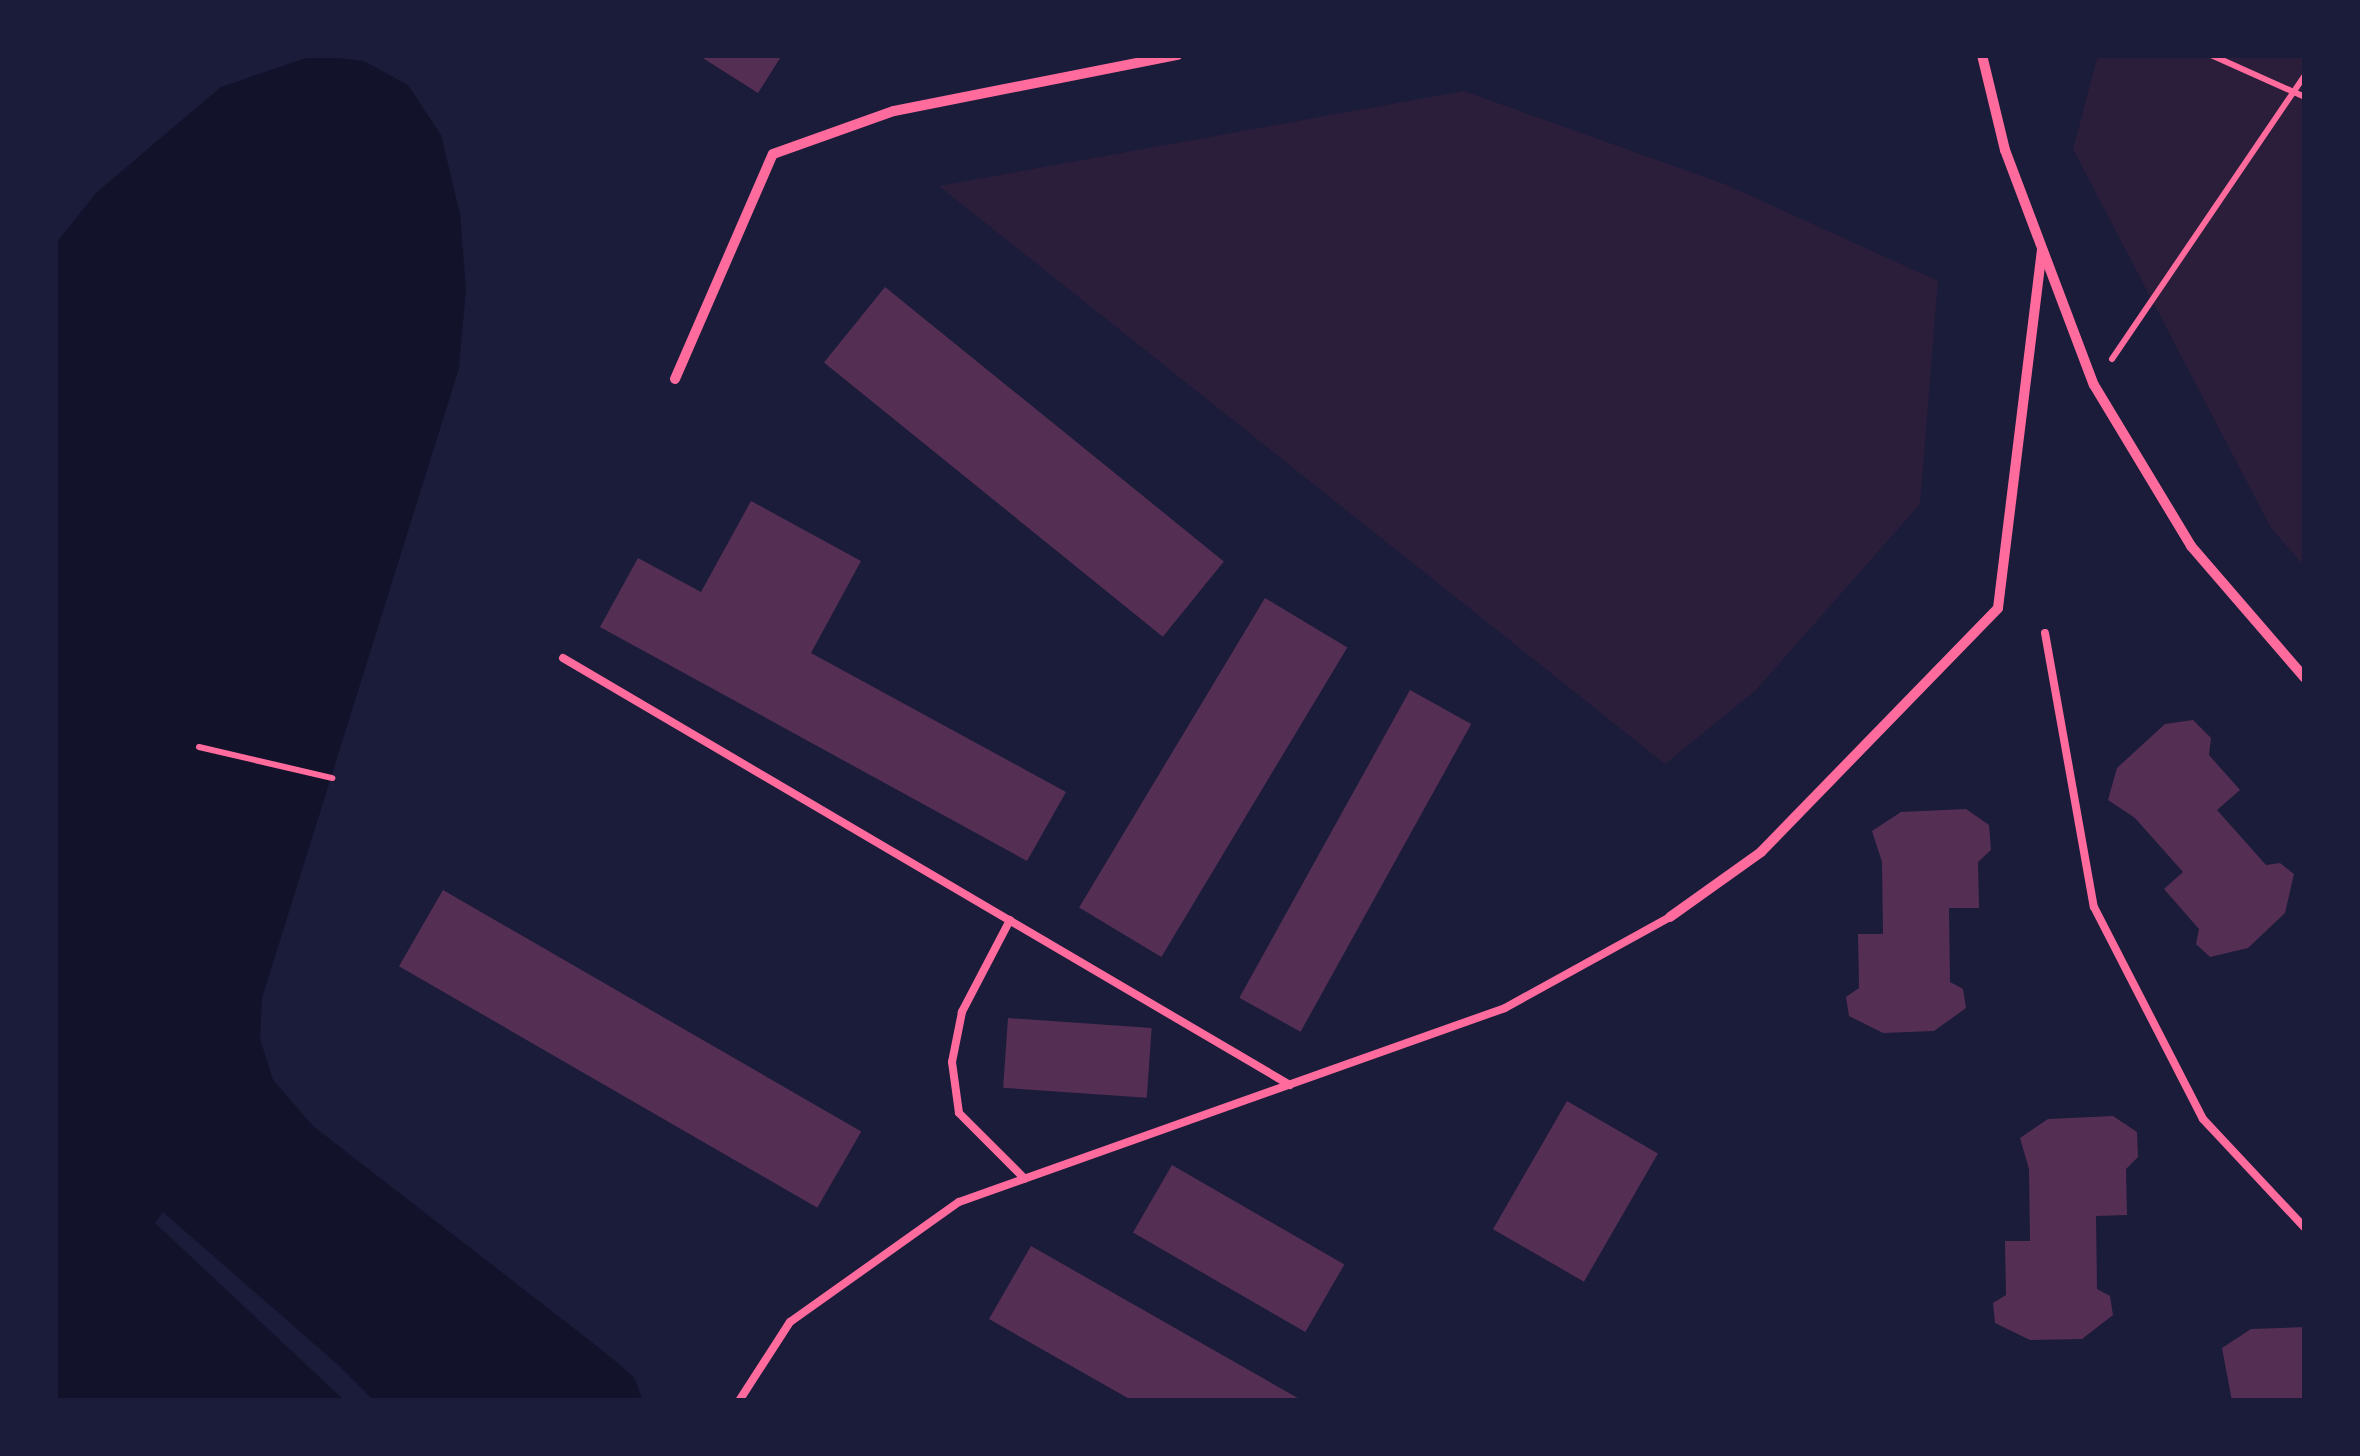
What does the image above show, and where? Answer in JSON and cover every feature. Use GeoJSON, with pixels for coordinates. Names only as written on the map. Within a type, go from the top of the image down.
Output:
{"type":"FeatureCollection","features":[{"type":"Feature","properties":{"kind":"street"},"geometry":{"type":"LineString","coordinates":[[675,379],[772,154],[894,111],[1178,55]]}},
{"type":"Feature","properties":{"kind":"street"},"geometry":{"type":"LineString","coordinates":[[1982,55],[2005,150],[2094,385],[2190,546],[2305,678]]}},
{"type":"Feature","properties":{"kind":"street"},"geometry":{"type":"LineString","coordinates":[[1670,917],[1761,852],[1998,608],[2042,250]]}},
{"type":"Feature","properties":{"kind":"lane"},"geometry":{"type":"LineString","coordinates":[[2045,633],[2094,907],[2203,1118],[2305,1228]]}},
{"type":"Feature","properties":{"kind":"lane"},"geometry":{"type":"LineString","coordinates":[[563,658],[1290,1084]]}},
{"type":"Feature","properties":{"kind":"lane"},"geometry":{"type":"LineString","coordinates":[[739,1401],[790,1322],[959,1202],[1505,1008],[1670,917]]}},
{"type":"Feature","properties":{"kind":"lane"},"geometry":{"type":"LineString","coordinates":[[1010,920],[962,1012],[952,1062],[959,1113],[1025,1179]]}},
{"type":"Feature","properties":{"kind":"path"},"geometry":{"type":"LineString","coordinates":[[2211,55],[2292,95],[2305,97]]}},
{"type":"Feature","properties":{"kind":"path"},"geometry":{"type":"LineString","coordinates":[[2094,385],[2305,75]]}},
{"type":"Feature","properties":{"kind":"path"},"geometry":{"type":"LineString","coordinates":[[199,746],[332,778]]}},
{"type":"Feature","properties":{"kind":"shaded area"},"geometry":{"type":"Polygon","coordinates":[[[314,55],[364,61],[408,85],[441,135],[460,214],[466,289],[459,368],[262,998],[260,1039],[273,1080],[313,1126],[602,1350],[634,1377],[643,1401],[55,1401],[55,244],[97,192],[221,87],[314,55]]]}},
{"type":"Feature","properties":{"kind":"shaded area"},"geometry":{"type":"Polygon","coordinates":[[[2098,55],[2305,55],[2305,567],[2271,528],[2073,149],[2098,55]]]}},
{"type":"Feature","properties":{"kind":"shaded area"},"geometry":{"type":"Polygon","coordinates":[[[1464,91],[1727,185],[1938,281],[1920,504],[1755,691],[1665,764],[939,186],[1464,91]]]}},
{"type":"Feature","properties":{"kind":"pier"},"geometry":{"type":"Polygon","coordinates":[[[163,1212],[374,1401],[345,1401],[155,1223],[163,1212]]]}},
{"type":"Feature","properties":{"kind":"building"},"geometry":{"type":"Polygon","coordinates":[[[698,55],[782,55],[758,93],[698,55]]]}},
{"type":"Feature","properties":{"kind":"building"},"geometry":{"type":"Polygon","coordinates":[[[885,287],[1224,561],[1163,637],[824,362],[885,287]]]}},
{"type":"Feature","properties":{"kind":"building"},"geometry":{"type":"Polygon","coordinates":[[[751,501],[861,561],[811,653],[1066,792],[1027,861],[600,627],[638,558],[701,592],[751,501]]]}},
{"type":"Feature","properties":{"kind":"building"},"geometry":{"type":"Polygon","coordinates":[[[1265,598],[1347,647],[1161,957],[1079,907],[1265,598]]]}},
{"type":"Feature","properties":{"kind":"building"},"geometry":{"type":"Polygon","coordinates":[[[1410,690],[1471,724],[1301,1032],[1239,998],[1410,690]]]}},
{"type":"Feature","properties":{"kind":"building"},"geometry":{"type":"Polygon","coordinates":[[[2193,720],[2211,738],[2209,755],[2240,790],[2217,810],[2266,865],[2280,863],[2294,874],[2285,913],[2248,948],[2210,957],[2196,944],[2199,929],[2164,889],[2183,872],[2135,818],[2108,800],[2117,768],[2165,724],[2193,720]]]}},
{"type":"Feature","properties":{"kind":"building"},"geometry":{"type":"Polygon","coordinates":[[[1966,809],[1989,825],[1991,850],[1978,862],[1979,908],[1949,908],[1950,982],[1963,989],[1966,1008],[1934,1031],[1883,1033],[1849,1016],[1846,997],[1859,988],[1858,934],[1883,934],[1882,862],[1872,831],[1901,812],[1966,809]]]}},
{"type":"Feature","properties":{"kind":"building"},"geometry":{"type":"Polygon","coordinates":[[[443,890],[861,1132],[817,1208],[399,966],[443,890]]]}},
{"type":"Feature","properties":{"kind":"building"},"geometry":{"type":"Polygon","coordinates":[[[1008,1018],[1152,1028],[1147,1098],[1003,1088],[1008,1018]]]}},
{"type":"Feature","properties":{"kind":"building"},"geometry":{"type":"Polygon","coordinates":[[[1567,1101],[1658,1154],[1584,1282],[1493,1229],[1567,1101]]]}},
{"type":"Feature","properties":{"kind":"building"},"geometry":{"type":"Polygon","coordinates":[[[2113,1116],[2137,1132],[2138,1157],[2126,1169],[2127,1215],[2096,1216],[2097,1289],[2110,1296],[2113,1315],[2082,1339],[2030,1340],[1995,1323],[1993,1303],[2006,1295],[2005,1241],[2030,1241],[2029,1169],[2020,1138],[2048,1119],[2113,1116]]]}},
{"type":"Feature","properties":{"kind":"building"},"geometry":{"type":"Polygon","coordinates":[[[1172,1165],[1344,1264],[1305,1332],[1133,1233],[1172,1165]]]}},
{"type":"Feature","properties":{"kind":"building"},"geometry":{"type":"Polygon","coordinates":[[[1031,1246],[1303,1401],[1133,1401],[989,1319],[1031,1246]]]}},
{"type":"Feature","properties":{"kind":"building"},"geometry":{"type":"Polygon","coordinates":[[[2305,1327],[2305,1401],[2232,1401],[2222,1348],[2251,1329],[2305,1327]]]}}]}
